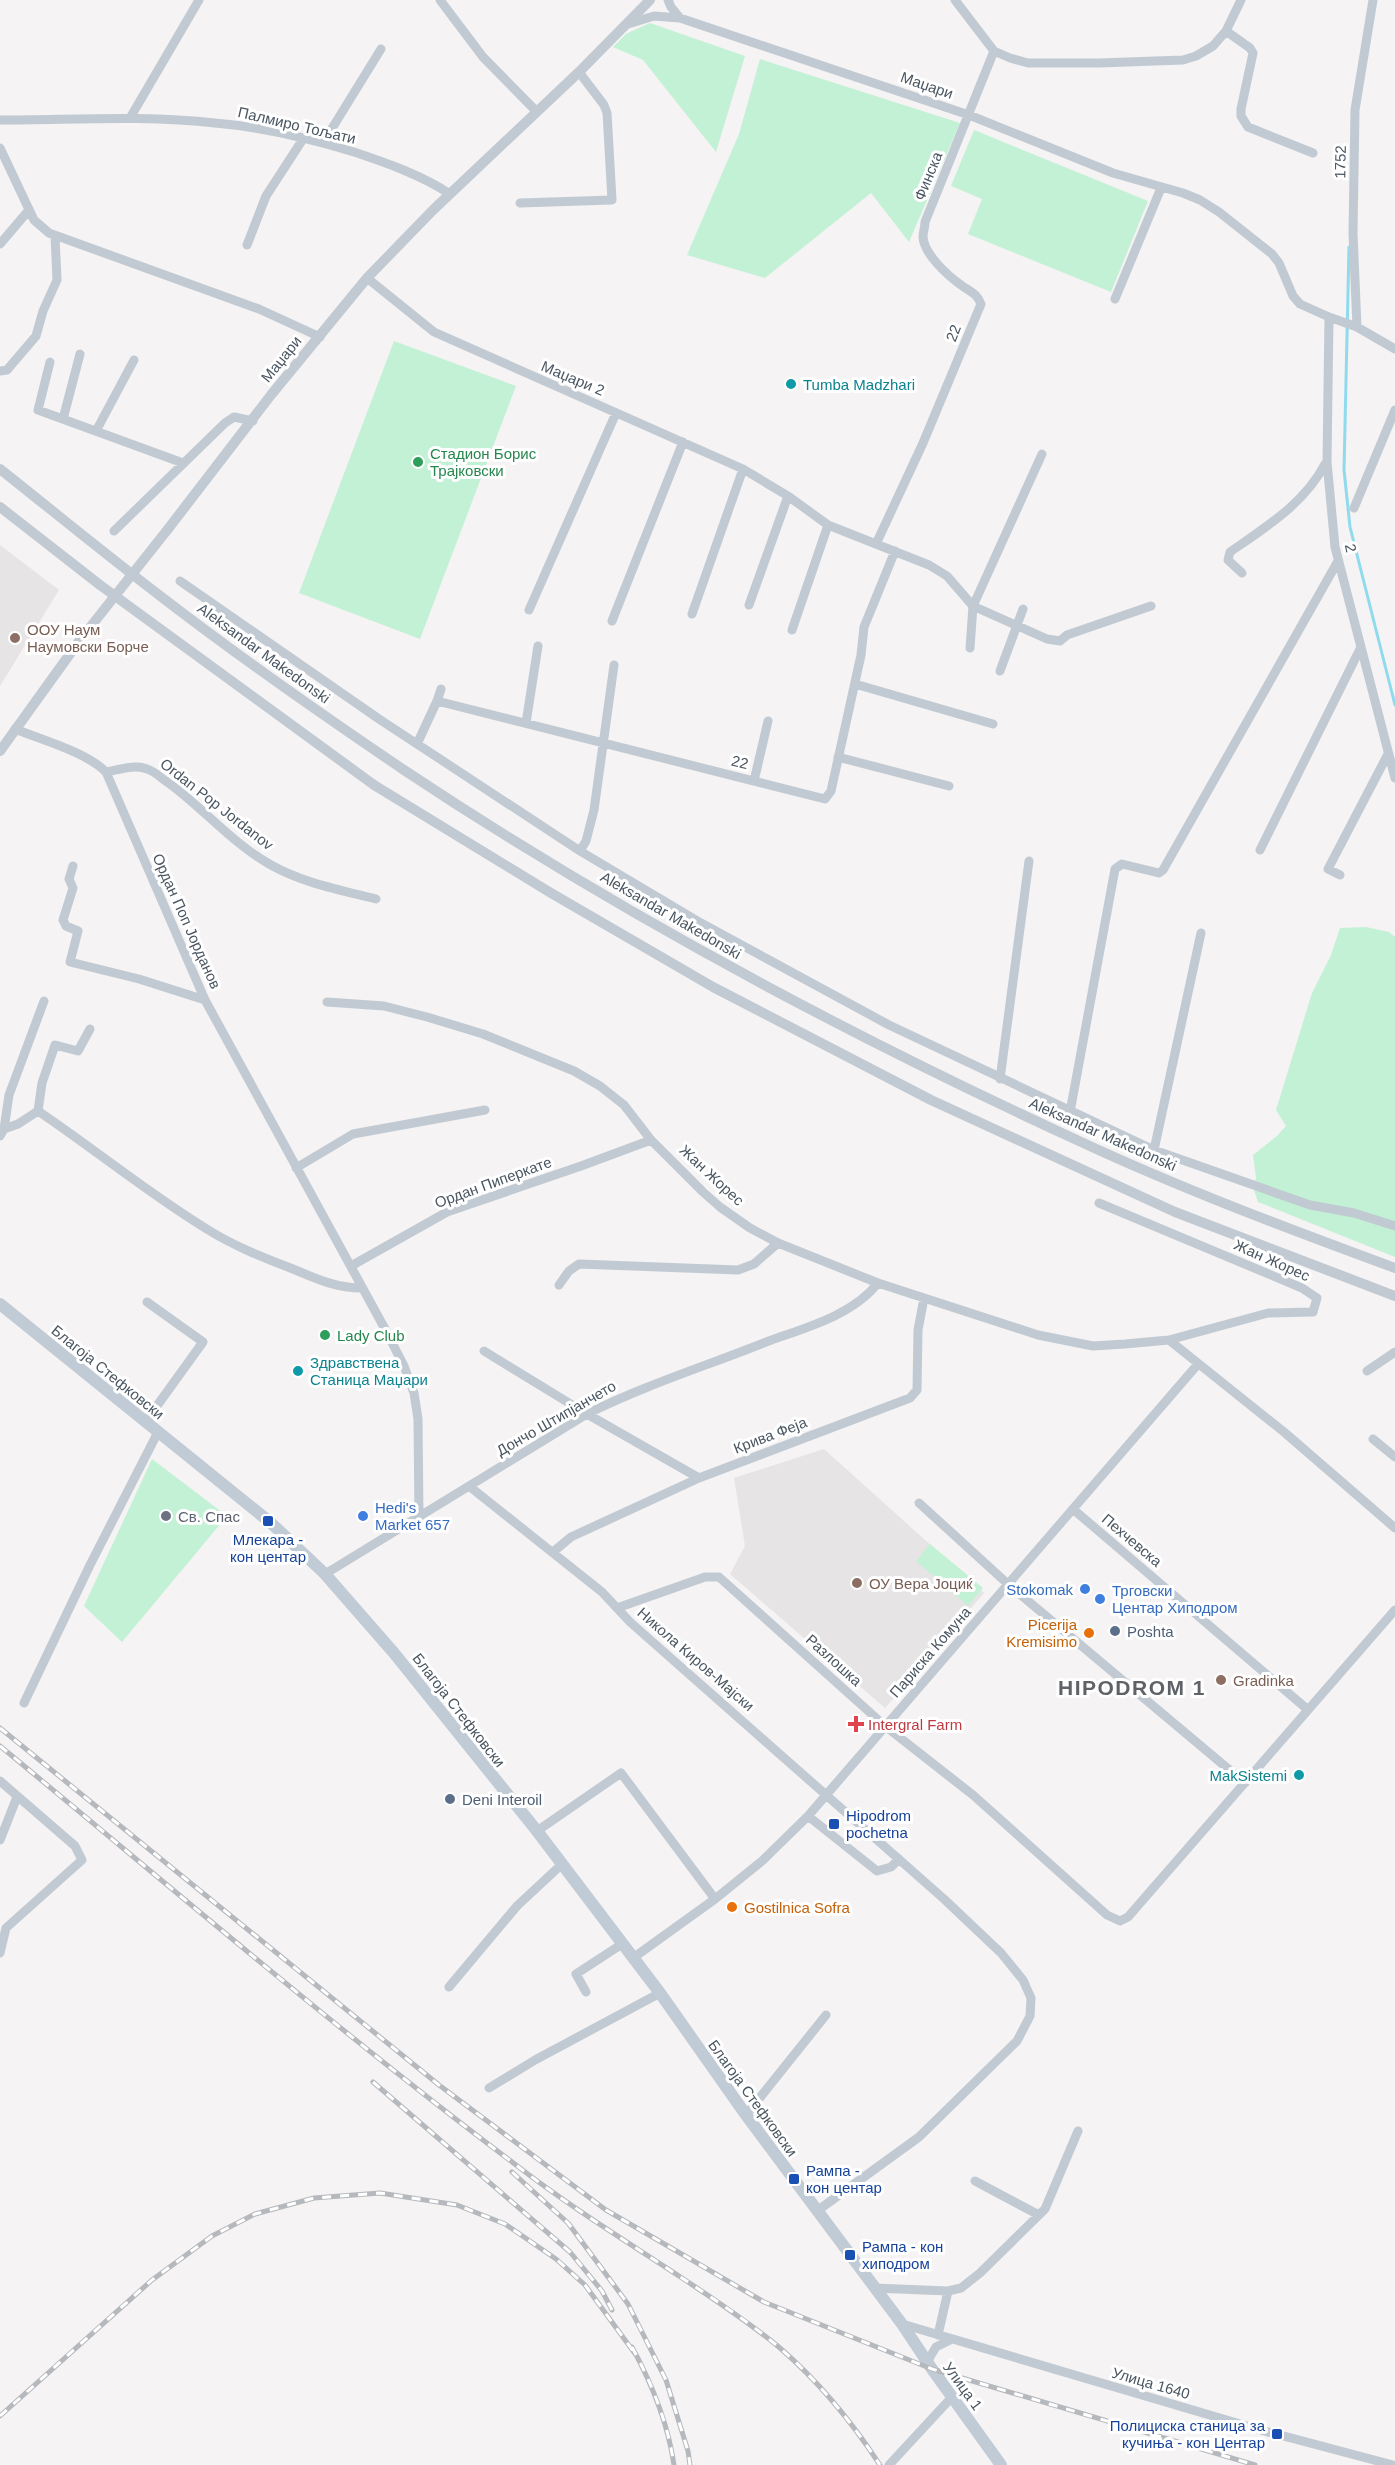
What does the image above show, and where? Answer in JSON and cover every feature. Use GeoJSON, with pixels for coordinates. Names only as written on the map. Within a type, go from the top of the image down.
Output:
{"type":"FeatureCollection","features":[{"type":"Feature","properties":{"kind":"main road","name":"Благоја Стефковски"},"geometry":{"type":"LineString","coordinates":[[0,1304],[271,1523],[325,1574],[421,1685],[537,1831],[660,1993],[746,2115],[902,2324]]}},
{"type":"Feature","properties":{"kind":"main road","name":"Улица 1"},"geometry":{"type":"LineString","coordinates":[[902,2324],[1001,2465]]}},
{"type":"Feature","properties":{"kind":"street"},"geometry":{"type":"LineString","coordinates":[[130,118],[199,0]]}},
{"type":"Feature","properties":{"kind":"street"},"geometry":{"type":"LineString","coordinates":[[440,0],[483,57],[537,112]]}},
{"type":"Feature","properties":{"kind":"street","name":"Маџари"},"geometry":{"type":"LineString","coordinates":[[0,751],[80,640],[367,278],[650,0]]}},
{"type":"Feature","properties":{"kind":"street"},"geometry":{"type":"LineString","coordinates":[[668,0],[680,18]]}},
{"type":"Feature","properties":{"kind":"street"},"geometry":{"type":"LineString","coordinates":[[955,0],[994,51],[1028,63],[1183,60],[1213,46],[1226,31],[1241,0]]}},
{"type":"Feature","properties":{"kind":"street","name":"1752"},"geometry":{"type":"LineString","coordinates":[[1357,327],[1353,233],[1355,110],[1373,0]]}},
{"type":"Feature","properties":{"kind":"street","name":"Маџари"},"geometry":{"type":"LineString","coordinates":[[628,24],[654,16],[680,18],[969,115],[1113,173],[1161,188]]}},
{"type":"Feature","properties":{"kind":"street"},"geometry":{"type":"LineString","coordinates":[[1226,31],[1250,48],[1253,53],[1240,109],[1243,122],[1248,127],[1313,153]]}},
{"type":"Feature","properties":{"kind":"street"},"geometry":{"type":"LineString","coordinates":[[323,143],[381,49]]}},
{"type":"Feature","properties":{"kind":"street","name":"Финска"},"geometry":{"type":"LineString","coordinates":[[978,296],[959,284],[940,265],[927,249],[923,238],[925,222],[994,51]]}},
{"type":"Feature","properties":{"kind":"street"},"geometry":{"type":"LineString","coordinates":[[520,203],[612,200],[607,113],[604,105],[579,72]]}},
{"type":"Feature","properties":{"kind":"street","name":"Палмиро Тољати"},"geometry":{"type":"LineString","coordinates":[[0,120],[130,118],[215,123],[253,128],[323,143],[399,168],[450,194]]}},
{"type":"Feature","properties":{"kind":"street"},"geometry":{"type":"LineString","coordinates":[[247,246],[266,196],[303,139]]}},
{"type":"Feature","properties":{"kind":"street"},"geometry":{"type":"LineString","coordinates":[[0,148],[29,210],[42,228],[55,236],[259,309],[320,337]]}},
{"type":"Feature","properties":{"kind":"street"},"geometry":{"type":"LineString","coordinates":[[1115,299],[1161,188],[1183,193],[1219,212],[1272,254],[1279,263],[1293,296],[1300,304],[1329,318],[1357,327],[1395,349]]}},
{"type":"Feature","properties":{"kind":"street"},"geometry":{"type":"LineString","coordinates":[[0,244],[29,210]]}},
{"type":"Feature","properties":{"kind":"street"},"geometry":{"type":"LineString","coordinates":[[0,371],[7,370],[36,336],[43,311],[57,280],[55,236]]}},
{"type":"Feature","properties":{"kind":"street","name":"Маџари 2"},"geometry":{"type":"LineString","coordinates":[[367,278],[434,333],[616,413],[529,610]]}},
{"type":"Feature","properties":{"kind":"street","name":"22"},"geometry":{"type":"LineString","coordinates":[[876,544],[923,444],[962,351],[981,304],[978,296]]}},
{"type":"Feature","properties":{"kind":"street","name":"2"},"geometry":{"type":"LineString","coordinates":[[1329,318],[1327,462],[1331,519],[1338,561],[1395,778]]}},
{"type":"Feature","properties":{"kind":"street"},"geometry":{"type":"LineString","coordinates":[[63,418],[80,354]]}},
{"type":"Feature","properties":{"kind":"street"},"geometry":{"type":"LineString","coordinates":[[96,431],[134,360]]}},
{"type":"Feature","properties":{"kind":"street"},"geometry":{"type":"LineString","coordinates":[[50,362],[38,410],[183,463]]}},
{"type":"Feature","properties":{"kind":"street"},"geometry":{"type":"LineString","coordinates":[[1354,508],[1395,410]]}},
{"type":"Feature","properties":{"kind":"street"},"geometry":{"type":"LineString","coordinates":[[616,413],[743,469],[788,496],[828,525],[939,570],[973,606],[1057,642],[1067,636],[1151,606]]}},
{"type":"Feature","properties":{"kind":"street"},"geometry":{"type":"LineString","coordinates":[[114,531],[234,417],[253,421]]}},
{"type":"Feature","properties":{"kind":"street"},"geometry":{"type":"LineString","coordinates":[[612,621],[683,442]]}},
{"type":"Feature","properties":{"kind":"street"},"geometry":{"type":"LineString","coordinates":[[970,648],[973,606],[1042,454]]}},
{"type":"Feature","properties":{"kind":"street"},"geometry":{"type":"LineString","coordinates":[[1242,573],[1228,560],[1230,552],[1284,513],[1310,489],[1327,462]]}},
{"type":"Feature","properties":{"kind":"street","name":"Aleksandar Makedonski"},"geometry":{"type":"LineString","coordinates":[[0,469],[158,594],[298,696],[461,807],[624,907],[759,982],[906,1058],[1081,1142],[1255,1216],[1395,1268]]}},
{"type":"Feature","properties":{"kind":"street"},"geometry":{"type":"LineString","coordinates":[[692,614],[743,469]]}},
{"type":"Feature","properties":{"kind":"street"},"geometry":{"type":"LineString","coordinates":[[749,605],[788,496]]}},
{"type":"Feature","properties":{"kind":"street"},"geometry":{"type":"LineString","coordinates":[[0,507],[100,585],[374,785],[551,893],[712,987],[931,1100],[1175,1212],[1395,1296]]}},
{"type":"Feature","properties":{"kind":"street"},"geometry":{"type":"LineString","coordinates":[[792,630],[828,525]]}},
{"type":"Feature","properties":{"kind":"street","name":"22"},"geometry":{"type":"LineString","coordinates":[[437,701],[825,799],[831,791],[855,684],[864,627],[895,551]]}},
{"type":"Feature","properties":{"kind":"street"},"geometry":{"type":"LineString","coordinates":[[1070,1112],[1115,869],[1122,864],[1162,872],[1274,678],[1338,561]]}},
{"type":"Feature","properties":{"kind":"street"},"geometry":{"type":"LineString","coordinates":[[180,581],[417,744],[580,851],[776,964],[889,1025],[1154,1150],[1310,1205],[1354,1213],[1395,1226]]}},
{"type":"Feature","properties":{"kind":"street"},"geometry":{"type":"LineString","coordinates":[[1000,671],[1023,609]]}},
{"type":"Feature","properties":{"kind":"street"},"geometry":{"type":"LineString","coordinates":[[526,723],[538,646]]}},
{"type":"Feature","properties":{"kind":"street"},"geometry":{"type":"LineString","coordinates":[[1260,850],[1361,647]]}},
{"type":"Feature","properties":{"kind":"street"},"geometry":{"type":"LineString","coordinates":[[580,851],[589,831],[594,810],[614,665]]}},
{"type":"Feature","properties":{"kind":"street"},"geometry":{"type":"LineString","coordinates":[[855,684],[993,724]]}},
{"type":"Feature","properties":{"kind":"street"},"geometry":{"type":"LineString","coordinates":[[417,744],[441,689]]}},
{"type":"Feature","properties":{"kind":"street"},"geometry":{"type":"LineString","coordinates":[[754,781],[768,721]]}},
{"type":"Feature","properties":{"kind":"street"},"geometry":{"type":"LineString","coordinates":[[15,729],[84,758],[106,772]]}},
{"type":"Feature","properties":{"kind":"street"},"geometry":{"type":"LineString","coordinates":[[1340,875],[1328,869],[1388,754]]}},
{"type":"Feature","properties":{"kind":"street"},"geometry":{"type":"LineString","coordinates":[[838,757],[949,786]]}},
{"type":"Feature","properties":{"kind":"street","name":"Ordan Pop Jordanov"},"geometry":{"type":"LineString","coordinates":[[106,772],[135,767],[148,769],[269,864],[321,885],[376,899]]}},
{"type":"Feature","properties":{"kind":"street","name":"Ордан Поп Јорданов"},"geometry":{"type":"LineString","coordinates":[[106,772],[205,1000],[404,1366],[414,1393],[418,1419],[418,1518]]}},
{"type":"Feature","properties":{"kind":"street"},"geometry":{"type":"LineString","coordinates":[[1000,1078],[1029,861]]}},
{"type":"Feature","properties":{"kind":"street"},"geometry":{"type":"LineString","coordinates":[[73,866],[69,879],[73,888],[63,920],[66,926],[78,931],[70,962],[139,979],[205,1000]]}},
{"type":"Feature","properties":{"kind":"street"},"geometry":{"type":"LineString","coordinates":[[1154,1150],[1201,933]]}},
{"type":"Feature","properties":{"kind":"street"},"geometry":{"type":"LineString","coordinates":[[2,1133],[9,1095],[45,1001]]}},
{"type":"Feature","properties":{"kind":"street","name":"Жан Жорес"},"geometry":{"type":"LineString","coordinates":[[327,1002],[384,1006],[427,1017],[483,1034],[574,1071],[600,1086],[624,1105],[651,1140],[720,1207],[778,1243],[878,1283],[1038,1335],[1094,1346],[1169,1340],[1268,1313],[1313,1312],[1317,1298],[1302,1288],[1099,1203]]}},
{"type":"Feature","properties":{"kind":"street"},"geometry":{"type":"LineString","coordinates":[[2,1133],[38,1111],[42,1083],[55,1045],[78,1051],[90,1029]]}},
{"type":"Feature","properties":{"kind":"street"},"geometry":{"type":"LineString","coordinates":[[296,1168],[353,1134],[485,1110]]}},
{"type":"Feature","properties":{"kind":"street"},"geometry":{"type":"LineString","coordinates":[[38,1111],[163,1201],[212,1233],[259,1256],[341,1288],[362,1288]]}},
{"type":"Feature","properties":{"kind":"street","name":"Ордан Пиперкате"},"geometry":{"type":"LineString","coordinates":[[351,1266],[447,1212],[651,1140]]}},
{"type":"Feature","properties":{"kind":"street"},"geometry":{"type":"LineString","coordinates":[[559,1286],[570,1271],[579,1264],[746,1268],[778,1243]]}},
{"type":"Feature","properties":{"kind":"street","name":"Дончо Штипјанчето"},"geometry":{"type":"LineString","coordinates":[[325,1574],[587,1414],[618,1398],[821,1321],[861,1300],[878,1283]]}},
{"type":"Feature","properties":{"kind":"street","name":"Крива Феја"},"geometry":{"type":"LineString","coordinates":[[553,1552],[570,1537],[699,1478],[910,1398],[917,1390],[918,1330],[924,1298]]}},
{"type":"Feature","properties":{"kind":"street"},"geometry":{"type":"LineString","coordinates":[[146,1421],[202,1342],[147,1302]]}},
{"type":"Feature","properties":{"kind":"street"},"geometry":{"type":"LineString","coordinates":[[1169,1340],[1284,1432],[1395,1528]]}},
{"type":"Feature","properties":{"kind":"street"},"geometry":{"type":"LineString","coordinates":[[484,1351],[587,1414],[699,1478]]}},
{"type":"Feature","properties":{"kind":"street"},"geometry":{"type":"LineString","coordinates":[[1367,1371],[1395,1352]]}},
{"type":"Feature","properties":{"kind":"street","name":"Париска Комуна"},"geometry":{"type":"LineString","coordinates":[[633,1958],[715,1899],[762,1861],[828,1795],[1198,1364]]}},
{"type":"Feature","properties":{"kind":"street"},"geometry":{"type":"LineString","coordinates":[[24,1703],[90,1565],[158,1432]]}},
{"type":"Feature","properties":{"kind":"street"},"geometry":{"type":"LineString","coordinates":[[1373,1439],[1395,1457]]}},
{"type":"Feature","properties":{"kind":"street","name":"Никола Киров-Мајски"},"geometry":{"type":"LineString","coordinates":[[469,1486],[602,1592],[630,1622],[828,1795],[1001,1953],[1023,1980],[1031,1998],[1030,2016],[1017,2041],[919,2137],[817,2211]]}},
{"type":"Feature","properties":{"kind":"street"},"geometry":{"type":"LineString","coordinates":[[919,1503],[1009,1585],[1245,1783],[1395,1610]]}},
{"type":"Feature","properties":{"kind":"street","name":"Пехчевска"},"geometry":{"type":"LineString","coordinates":[[1074,1510],[1307,1709]]}},
{"type":"Feature","properties":{"kind":"street","name":"Разлошка"},"geometry":{"type":"LineString","coordinates":[[617,1608],[705,1577],[719,1577],[885,1726],[973,1795],[1112,1919],[1124,1921],[1245,1783]]}},
{"type":"Feature","properties":{"kind":"street"},"geometry":{"type":"LineString","coordinates":[[537,1831],[621,1773],[715,1899]]}},
{"type":"Feature","properties":{"kind":"street"},"geometry":{"type":"LineString","coordinates":[[0,1781],[75,1846],[82,1860],[6,1928],[0,1953]]}},
{"type":"Feature","properties":{"kind":"street"},"geometry":{"type":"LineString","coordinates":[[0,1840],[17,1797]]}},
{"type":"Feature","properties":{"kind":"street"},"geometry":{"type":"LineString","coordinates":[[808,1816],[877,1871],[891,1867],[899,1859]]}},
{"type":"Feature","properties":{"kind":"street"},"geometry":{"type":"LineString","coordinates":[[449,1987],[517,1906],[561,1865]]}},
{"type":"Feature","properties":{"kind":"street"},"geometry":{"type":"LineString","coordinates":[[586,1992],[576,1974],[622,1944]]}},
{"type":"Feature","properties":{"kind":"street"},"geometry":{"type":"LineString","coordinates":[[489,2088],[535,2060],[660,1993]]}},
{"type":"Feature","properties":{"kind":"street"},"geometry":{"type":"LineString","coordinates":[[746,2115],[826,2015]]}},
{"type":"Feature","properties":{"kind":"street"},"geometry":{"type":"LineString","coordinates":[[874,2288],[948,2291],[961,2288],[980,2273],[1039,2216],[1051,2198],[1078,2131]]}},
{"type":"Feature","properties":{"kind":"street"},"geometry":{"type":"LineString","coordinates":[[975,2181],[1039,2216]]}},
{"type":"Feature","properties":{"kind":"street"},"geometry":{"type":"LineString","coordinates":[[938,2335],[948,2291]]}},
{"type":"Feature","properties":{"kind":"street","name":"Улица 1640"},"geometry":{"type":"LineString","coordinates":[[902,2324],[1257,2429],[1393,2465]]}},
{"type":"Feature","properties":{"kind":"street"},"geometry":{"type":"LineString","coordinates":[[927,2362],[936,2347],[952,2339]]}},
{"type":"Feature","properties":{"kind":"street"},"geometry":{"type":"LineString","coordinates":[[889,2465],[952,2397]]}},
{"type":"Feature","properties":{"kind":"shaded area","name":"ООУ Наум Наумовски Борче"},"geometry":{"type":"Polygon","coordinates":[[[0,545],[59,590],[0,686],[0,545]]]}},
{"type":"Feature","properties":{"kind":"shaded area","name":"ОУ Вера Јоциќ"},"geometry":{"type":"Polygon","coordinates":[[[824,1449],[984,1593],[885,1708],[730,1574],[745,1546],[734,1478],[824,1449]]]}},
{"type":"Feature","properties":{"kind":"green space"},"geometry":{"type":"Polygon","coordinates":[[[650,23],[745,56],[716,152],[643,60],[613,47],[626,34],[650,23]]]}},
{"type":"Feature","properties":{"kind":"green space"},"geometry":{"type":"Polygon","coordinates":[[[760,59],[960,123],[909,242],[871,193],[765,278],[687,255],[739,134],[760,59]]]}},
{"type":"Feature","properties":{"kind":"green space"},"geometry":{"type":"Polygon","coordinates":[[[974,130],[1148,201],[1111,292],[968,234],[982,199],[951,186],[974,130]]]}},
{"type":"Feature","properties":{"kind":"green space","name":"Стадион Борис Трајковски"},"geometry":{"type":"Polygon","coordinates":[[[394,341],[516,386],[420,639],[299,593],[394,341]]]}},
{"type":"Feature","properties":{"kind":"green space"},"geometry":{"type":"Polygon","coordinates":[[[1366,927],[1389,932],[1395,937],[1395,1257],[1258,1202],[1253,1187],[1256,1178],[1253,1155],[1286,1126],[1276,1110],[1312,993],[1331,955],[1340,928],[1366,927]]]}},
{"type":"Feature","properties":{"kind":"green space"},"geometry":{"type":"Polygon","coordinates":[[[152,1459],[227,1516],[122,1642],[84,1606],[152,1459]]]}},
{"type":"Feature","properties":{"kind":"green space"},"geometry":{"type":"Polygon","coordinates":[[[930,1544],[983,1588],[968,1606],[916,1561],[930,1544]]]}},
{"type":"Feature","properties":{"kind":"waterway"},"geometry":{"type":"LineString","coordinates":[[1349,247],[1344,470],[1350,527],[1395,705]]}},
{"type":"Feature","properties":{"kind":"railway"},"geometry":{"type":"LineString","coordinates":[[0,1728],[439,2085],[606,2210],[764,2302],[932,2369],[1255,2465]]}},
{"type":"Feature","properties":{"kind":"railway"},"geometry":{"type":"LineString","coordinates":[[0,1746],[450,2115],[556,2195],[719,2303],[780,2348],[834,2403],[880,2465]]}},
{"type":"Feature","properties":{"kind":"railway"},"geometry":{"type":"LineString","coordinates":[[373,2082],[570,2252],[602,2291],[612,2310]]}},
{"type":"Feature","properties":{"kind":"railway"},"geometry":{"type":"LineString","coordinates":[[512,2172],[568,2223],[628,2304],[666,2380],[688,2451],[690,2465]]}},
{"type":"Feature","properties":{"kind":"railway"},"geometry":{"type":"LineString","coordinates":[[0,2416],[152,2280],[212,2236],[255,2214],[314,2198],[380,2193],[457,2205],[505,2224],[556,2259],[585,2285],[636,2355]]}},
{"type":"Feature","properties":{"kind":"railway"},"geometry":{"type":"LineString","coordinates":[[632,2347],[658,2404],[668,2434],[674,2465]]}},
{"type":"Feature","properties":{"kind":"place","name":"Tumba Madzhari"},"geometry":{"type":"Point","coordinates":[791,384]}},
{"type":"Feature","properties":{"kind":"place","name":"Стадион Борис Трајковски"},"geometry":{"type":"Point","coordinates":[418,462]}},
{"type":"Feature","properties":{"kind":"place","name":"ООУ Наум Наумовски Борче"},"geometry":{"type":"Point","coordinates":[15,638]}},
{"type":"Feature","properties":{"kind":"place","name":"Lady Club"},"geometry":{"type":"Point","coordinates":[325,1335]}},
{"type":"Feature","properties":{"kind":"place","name":"Здравствена Станица Маџари"},"geometry":{"type":"Point","coordinates":[298,1371]}},
{"type":"Feature","properties":{"kind":"place","name":"Св. Спас"},"geometry":{"type":"Point","coordinates":[166,1516]}},
{"type":"Feature","properties":{"kind":"place","name":"Hedi's Market 657"},"geometry":{"type":"Point","coordinates":[363,1516]}},
{"type":"Feature","properties":{"kind":"place","name":"Млекара - кон центар"},"geometry":{"type":"Point","coordinates":[268,1521]}},
{"type":"Feature","properties":{"kind":"place","name":"ОУ Вера Јоциќ"},"geometry":{"type":"Point","coordinates":[857,1583]}},
{"type":"Feature","properties":{"kind":"place","name":"Stokomak"},"geometry":{"type":"Point","coordinates":[1085,1589]}},
{"type":"Feature","properties":{"kind":"place","name":"Трговски Центар Хиподром"},"geometry":{"type":"Point","coordinates":[1100,1599]}},
{"type":"Feature","properties":{"kind":"place","name":"Poshta"},"geometry":{"type":"Point","coordinates":[1115,1631]}},
{"type":"Feature","properties":{"kind":"place","name":"Picerija Kremisimo"},"geometry":{"type":"Point","coordinates":[1089,1633]}},
{"type":"Feature","properties":{"kind":"place","name":"Gradinka"},"geometry":{"type":"Point","coordinates":[1221,1680]}},
{"type":"Feature","properties":{"kind":"place","name":"Intergral Farm"},"geometry":{"type":"Point","coordinates":[856,1724]}},
{"type":"Feature","properties":{"kind":"place","name":"MakSistemi"},"geometry":{"type":"Point","coordinates":[1299,1775]}},
{"type":"Feature","properties":{"kind":"place","name":"Deni Interoil"},"geometry":{"type":"Point","coordinates":[450,1799]}},
{"type":"Feature","properties":{"kind":"place","name":"Hipodrom pochetna"},"geometry":{"type":"Point","coordinates":[834,1824]}},
{"type":"Feature","properties":{"kind":"place","name":"Gostilnica Sofra"},"geometry":{"type":"Point","coordinates":[732,1907]}},
{"type":"Feature","properties":{"kind":"place","name":"Рампа - кон центар"},"geometry":{"type":"Point","coordinates":[794,2179]}},
{"type":"Feature","properties":{"kind":"place","name":"Рампа - кон хиподром"},"geometry":{"type":"Point","coordinates":[850,2255]}},
{"type":"Feature","properties":{"kind":"place","name":"Полициска станица за кучиња - кон Центар"},"geometry":{"type":"Point","coordinates":[1277,2434]}},
{"type":"Feature","properties":{"kind":"district","name":"HIPODROM 1"},"geometry":{"type":"Point","coordinates":[1132,1687]}}]}
